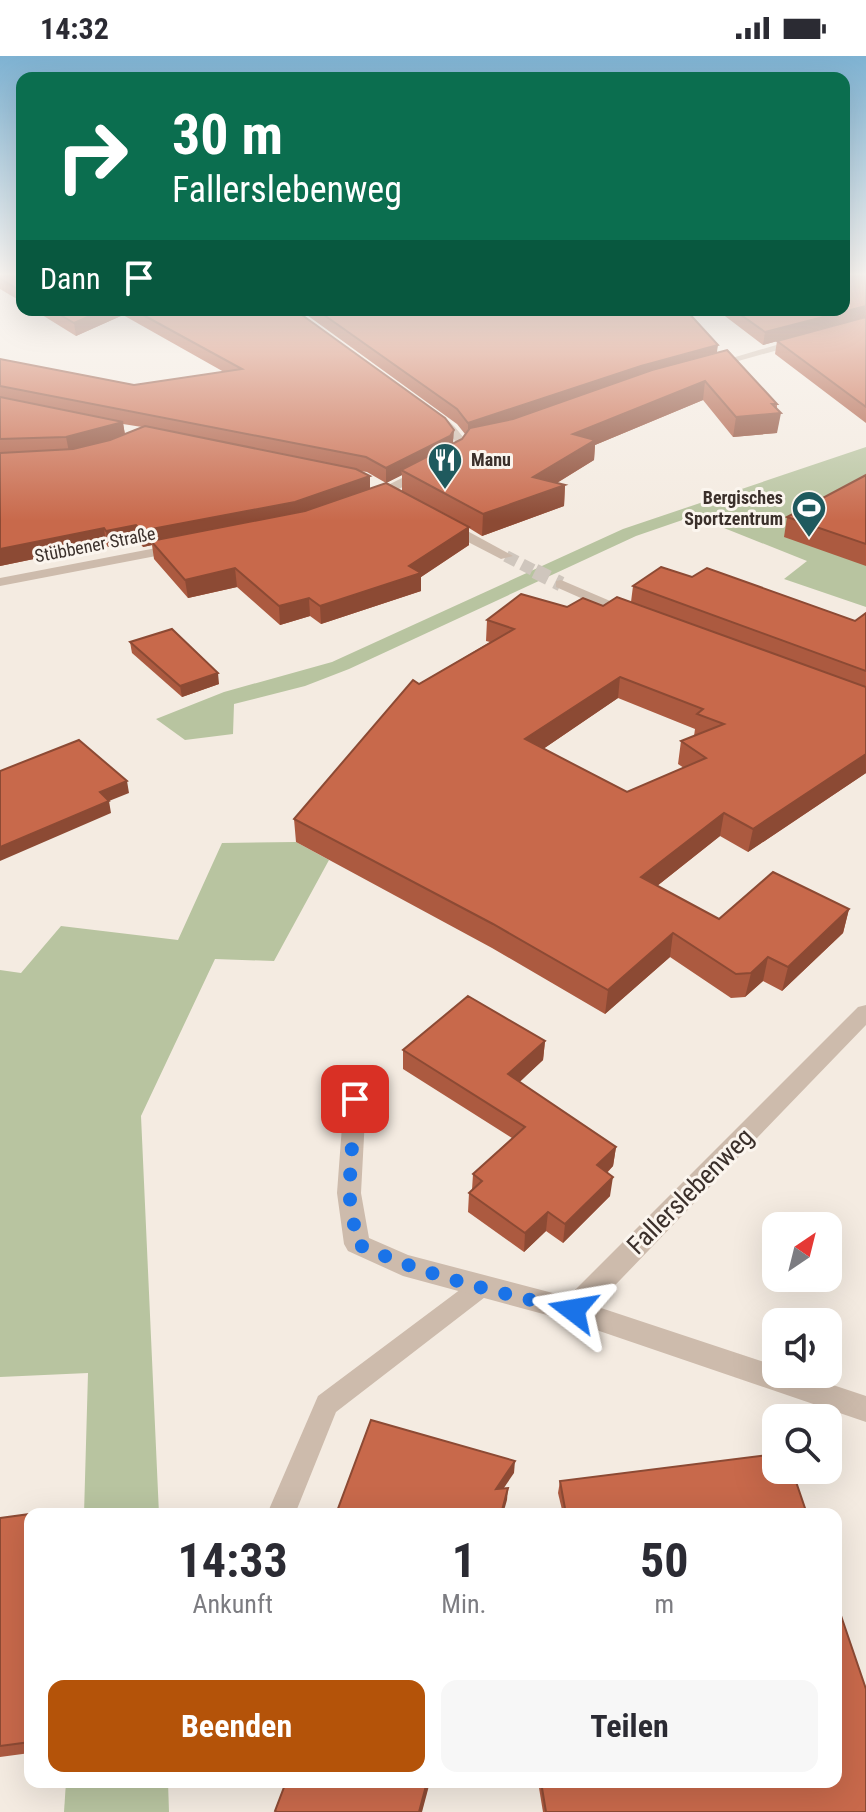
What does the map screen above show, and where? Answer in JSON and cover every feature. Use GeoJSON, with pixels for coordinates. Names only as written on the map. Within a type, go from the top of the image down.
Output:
{"type":"FeatureCollection","features":[{"type":"Feature","properties":{"kind":"street"},"geometry":{"type":"LineString","coordinates":[[701,369],[739,358]]}},
{"type":"Feature","properties":{"kind":"street"},"geometry":{"type":"LineString","coordinates":[[353,506],[447,461],[469,443],[426,411]]}},
{"type":"Feature","properties":{"kind":"street"},"geometry":{"type":"LineString","coordinates":[[374,482],[402,498]]}},
{"type":"Feature","properties":{"kind":"street"},"geometry":{"type":"LineString","coordinates":[[429,514],[506,556]]}},
{"type":"Feature","properties":{"kind":"street","name":"Stübbener Straße"},"geometry":{"type":"LineString","coordinates":[[0,582],[186,546]]}},
{"type":"Feature","properties":{"kind":"street"},"geometry":{"type":"LineString","coordinates":[[561,584],[641,619]]}},
{"type":"Feature","properties":{"kind":"street","name":"Fallerslebenweg"},"geometry":{"type":"LineString","coordinates":[[573,1310],[866,1012]]}},
{"type":"Feature","properties":{"kind":"street"},"geometry":{"type":"LineString","coordinates":[[355,1099],[349,1193],[357,1244],[403,1265],[573,1310],[866,1409]]}},
{"type":"Feature","properties":{"kind":"lane"},"geometry":{"type":"LineString","coordinates":[[284,1508],[327,1404],[481,1287]]}},
{"type":"Feature","properties":{"kind":"green space"},"geometry":{"type":"Polygon","coordinates":[[[866,447],[866,607],[784,579],[807,561],[694,516],[636,536],[349,669],[305,686],[234,704],[233,734],[185,740],[156,719],[224,692],[332,662],[623,529],[866,447]]]}},
{"type":"Feature","properties":{"kind":"green space"},"geometry":{"type":"Polygon","coordinates":[[[296,842],[329,860],[274,961],[215,959],[141,1116],[159,1508],[84,1508],[88,1373],[0,1377],[0,970],[21,973],[61,926],[178,940],[222,843],[296,842]]]}},
{"type":"Feature","properties":{"kind":"green space"},"geometry":{"type":"Polygon","coordinates":[[[66,1788],[168,1788],[169,1812],[64,1812],[66,1788]]]}},
{"type":"Feature","properties":{"kind":"building"},"geometry":{"type":"Polygon","coordinates":[[[222,358],[362,358],[445,418],[454,430],[450,436],[386,468],[366,457],[0,386],[0,359],[134,385],[242,369],[222,358]]]}},
{"type":"Feature","properties":{"kind":"building"},"geometry":{"type":"Polygon","coordinates":[[[385,358],[671,358],[468,423],[457,409],[385,358]]]}},
{"type":"Feature","properties":{"kind":"building"},"geometry":{"type":"Polygon","coordinates":[[[697,358],[734,358],[777,404],[772,404],[781,413],[736,417],[705,381],[573,434],[595,440],[533,477],[565,485],[483,514],[401,470],[462,439],[470,428],[513,419],[652,370],[697,358]]]}},
{"type":"Feature","properties":{"kind":"building"},"geometry":{"type":"Polygon","coordinates":[[[800,358],[866,358],[866,407],[800,358]]]}},
{"type":"Feature","properties":{"kind":"building"},"geometry":{"type":"Polygon","coordinates":[[[0,397],[123,422],[66,437],[0,439],[0,397]]]}},
{"type":"Feature","properties":{"kind":"building"},"geometry":{"type":"Polygon","coordinates":[[[145,426],[356,469],[370,476],[295,502],[141,531],[136,525],[106,531],[104,528],[0,549],[0,453],[73,449],[110,440],[145,426]]]}},
{"type":"Feature","properties":{"kind":"building"},"geometry":{"type":"Polygon","coordinates":[[[866,475],[866,544],[787,517],[866,475]]]}},
{"type":"Feature","properties":{"kind":"building"},"geometry":{"type":"Polygon","coordinates":[[[386,483],[469,527],[409,566],[421,573],[320,606],[309,598],[279,606],[235,568],[185,580],[151,541],[305,511],[386,483]]]}},
{"type":"Feature","properties":{"kind":"building"},"geometry":{"type":"Polygon","coordinates":[[[661,567],[692,577],[707,568],[855,621],[866,613],[866,671],[633,586],[661,567]]]}},
{"type":"Feature","properties":{"kind":"building"},"geometry":{"type":"Polygon","coordinates":[[[521,594],[567,607],[583,598],[603,606],[617,597],[866,687],[866,754],[753,829],[724,813],[641,877],[719,919],[773,872],[849,909],[788,967],[768,957],[751,973],[736,974],[673,933],[608,990],[493,924],[294,819],[413,680],[419,684],[514,629],[487,620],[521,594]],[[620,677],[525,739],[627,792],[706,758],[681,741],[724,724],[697,714],[703,709],[620,677]]]}},
{"type":"Feature","properties":{"kind":"building"},"geometry":{"type":"Polygon","coordinates":[[[172,629],[218,673],[180,686],[130,642],[172,629]]]}},
{"type":"Feature","properties":{"kind":"building"},"geometry":{"type":"Polygon","coordinates":[[[79,740],[127,781],[100,792],[109,801],[0,847],[0,771],[79,740]]]}},
{"type":"Feature","properties":{"kind":"building"},"geometry":{"type":"Polygon","coordinates":[[[468,996],[545,1041],[508,1074],[616,1147],[597,1165],[613,1177],[565,1224],[548,1212],[525,1233],[469,1193],[482,1181],[473,1174],[525,1127],[403,1050],[468,996]]]}},
{"type":"Feature","properties":{"kind":"building"},"geometry":{"type":"Polygon","coordinates":[[[371,1420],[515,1461],[496,1489],[508,1488],[503,1508],[338,1508],[371,1420]]]}},
{"type":"Feature","properties":{"kind":"building"},"geometry":{"type":"Polygon","coordinates":[[[762,1456],[762,1484],[797,1484],[805,1508],[565,1508],[560,1481],[762,1456]]]}},
{"type":"Feature","properties":{"kind":"building"},"geometry":{"type":"Polygon","coordinates":[[[24,1515],[24,1743],[0,1746],[0,1518],[24,1515]]]}},
{"type":"Feature","properties":{"kind":"building"},"geometry":{"type":"Polygon","coordinates":[[[842,1619],[866,1689],[866,1812],[546,1812],[542,1788],[842,1788],[842,1619]]]}},
{"type":"Feature","properties":{"kind":"building"},"geometry":{"type":"Polygon","coordinates":[[[284,1788],[425,1788],[419,1812],[275,1811],[284,1788]]]}},
{"type":"Feature","properties":{"kind":"tunnel"},"geometry":{"type":"LineString","coordinates":[[506,556],[539,573]]}},
{"type":"Feature","properties":{"kind":"tunnel"},"geometry":{"type":"LineString","coordinates":[[535,571],[539,573]]}},
{"type":"Feature","properties":{"kind":"tunnel"},"geometry":{"type":"LineString","coordinates":[[539,573],[561,584]]}},
{"type":"Feature","properties":{"kind":"place","name":"Manu"},"geometry":{"type":"Point","coordinates":[445,491]}},
{"type":"Feature","properties":{"kind":"place","name":"Bergisches Sportzentrum"},"geometry":{"type":"Point","coordinates":[809,539]}},
{"type":"Feature","properties":{"kind":"route"},"geometry":{"type":"LineString","coordinates":[[355,1099],[349,1193],[357,1244],[403,1265],[435,1275],[573,1310]]}}]}
